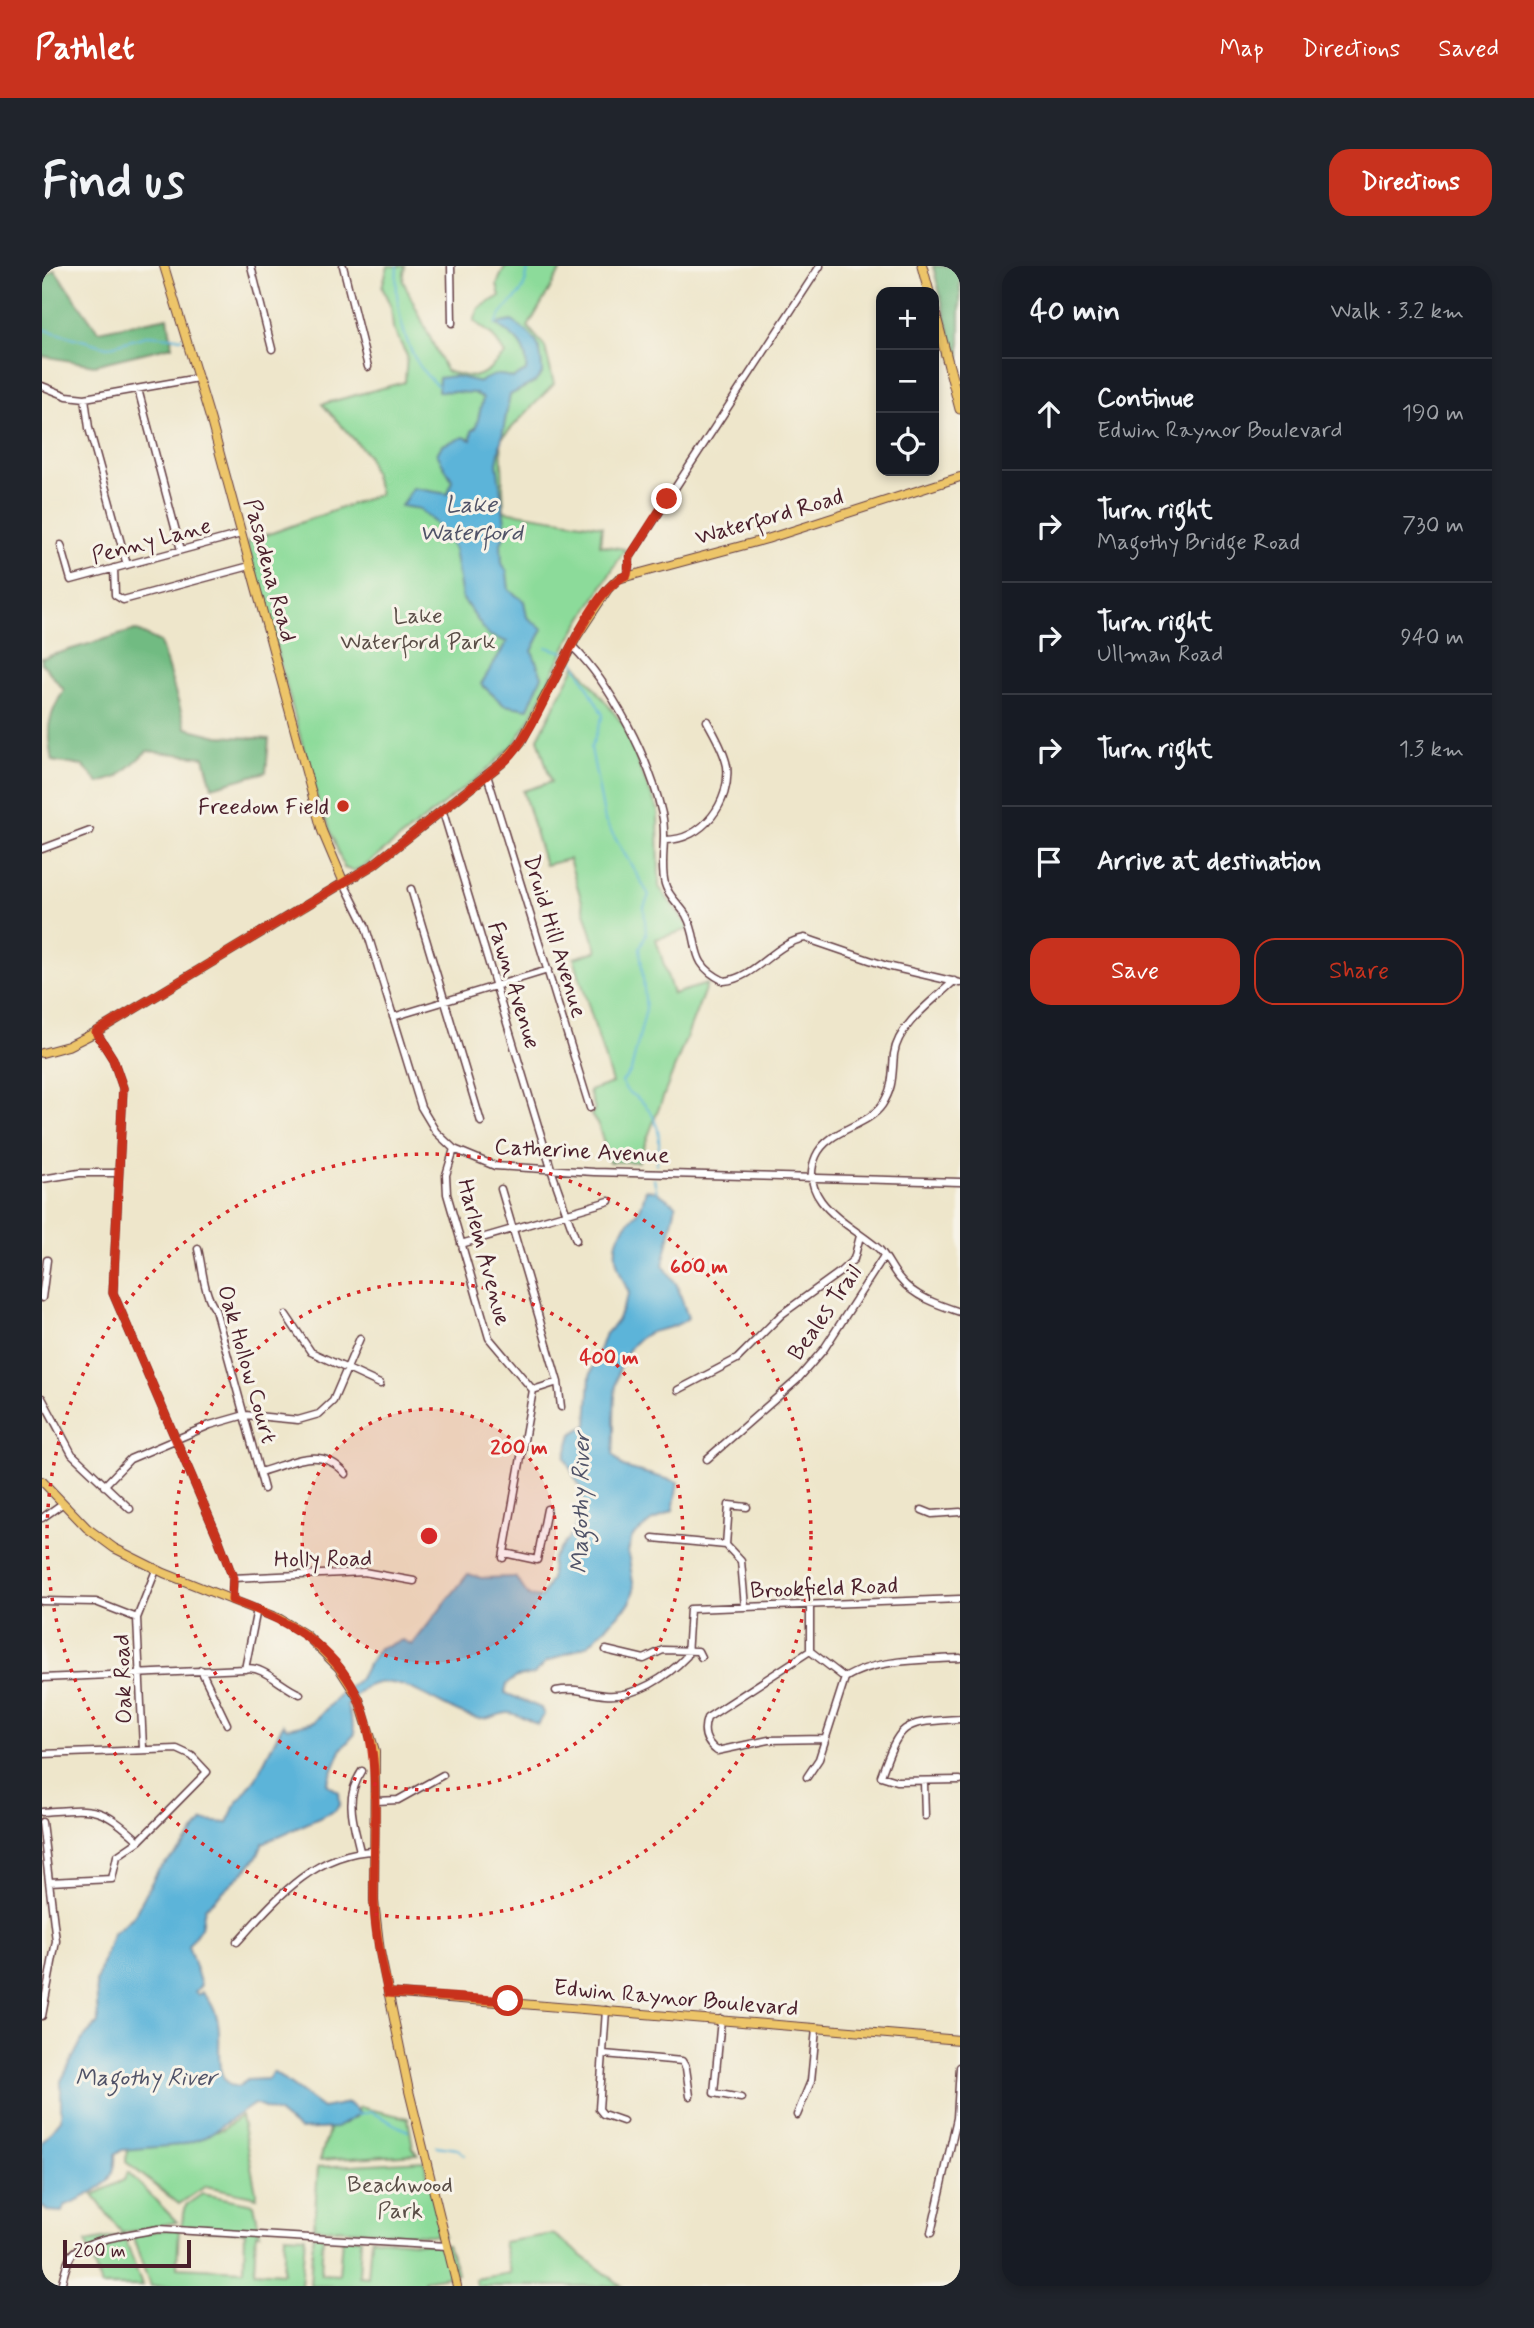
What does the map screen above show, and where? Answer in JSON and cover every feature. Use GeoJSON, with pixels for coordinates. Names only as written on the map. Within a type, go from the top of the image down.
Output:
{"type":"FeatureCollection","features":[{"type":"Feature","properties":{"kind":"highway"},"geometry":{"type":"LineString","coordinates":[[922,266],[928,287]]}},
{"type":"Feature","properties":{"kind":"highway"},"geometry":{"type":"LineString","coordinates":[[939,328],[960,409]]}},
{"type":"Feature","properties":{"kind":"main road","name":"Pasadena Road"},"geometry":{"type":"LineString","coordinates":[[164,266],[198,378],[322,831],[344,883]]}},
{"type":"Feature","properties":{"kind":"main road","name":"Waterford Road"},"geometry":{"type":"LineString","coordinates":[[627,575],[767,539],[960,477]]}},
{"type":"Feature","properties":{"kind":"main road"},"geometry":{"type":"LineString","coordinates":[[42,1053],[68,1046],[96,1032],[344,883],[443,812],[519,746],[572,646],[611,585],[627,575]]}},
{"type":"Feature","properties":{"kind":"main road"},"geometry":{"type":"LineString","coordinates":[[42,1481],[62,1504],[114,1548],[156,1570],[257,1609],[306,1634],[347,1680],[359,1699],[375,1751],[374,1901],[388,1993],[457,2286]]}},
{"type":"Feature","properties":{"kind":"main road","name":"Edwin Raynor Boulevard"},"geometry":{"type":"LineString","coordinates":[[388,1993],[960,2040]]}},
{"type":"Feature","properties":{"kind":"street"},"geometry":{"type":"LineString","coordinates":[[251,266],[272,349]]}},
{"type":"Feature","properties":{"kind":"street"},"geometry":{"type":"LineString","coordinates":[[343,266],[368,367]]}},
{"type":"Feature","properties":{"kind":"street"},"geometry":{"type":"LineString","coordinates":[[451,266],[452,323]]}},
{"type":"Feature","properties":{"kind":"street"},"geometry":{"type":"LineString","coordinates":[[627,575],[630,557],[820,266]]}},
{"type":"Feature","properties":{"kind":"street"},"geometry":{"type":"LineString","coordinates":[[42,386],[67,396],[85,398],[198,378]]}},
{"type":"Feature","properties":{"kind":"street"},"geometry":{"type":"LineString","coordinates":[[138,389],[181,550]]}},
{"type":"Feature","properties":{"kind":"street"},"geometry":{"type":"LineString","coordinates":[[85,398],[89,428],[127,565]]}},
{"type":"Feature","properties":{"kind":"street","name":"Penny Lane"},"geometry":{"type":"LineString","coordinates":[[61,545],[71,580],[241,534]]}},
{"type":"Feature","properties":{"kind":"street"},"geometry":{"type":"LineString","coordinates":[[114,568],[115,595],[123,600],[250,566]]}},
{"type":"Feature","properties":{"kind":"street"},"geometry":{"type":"LineString","coordinates":[[572,646],[611,696],[635,739],[662,814],[665,886],[686,916],[693,933],[693,948],[702,965],[723,981],[745,976],[793,941],[805,938],[887,966],[957,982]]}},
{"type":"Feature","properties":{"kind":"street"},"geometry":{"type":"LineString","coordinates":[[665,840],[677,839],[699,830],[717,811],[725,794],[726,760],[707,721]]}},
{"type":"Feature","properties":{"kind":"street","name":"Druid Hill Avenue"},"geometry":{"type":"LineString","coordinates":[[487,775],[590,1108]]}},
{"type":"Feature","properties":{"kind":"street","name":"Fawn Avenue"},"geometry":{"type":"LineString","coordinates":[[443,812],[551,1168],[576,1240]]}},
{"type":"Feature","properties":{"kind":"street"},"geometry":{"type":"LineString","coordinates":[[42,849],[90,831]]}},
{"type":"Feature","properties":{"kind":"street","name":"Catherine Avenue"},"geometry":{"type":"LineString","coordinates":[[344,883],[365,925],[421,1107],[436,1132],[454,1149],[495,1166],[960,1182]]}},
{"type":"Feature","properties":{"kind":"street"},"geometry":{"type":"LineString","coordinates":[[411,889],[481,1122]]}},
{"type":"Feature","properties":{"kind":"street"},"geometry":{"type":"LineString","coordinates":[[393,1017],[548,970]]}},
{"type":"Feature","properties":{"kind":"street"},"geometry":{"type":"LineString","coordinates":[[957,982],[913,1020],[899,1039],[891,1090],[880,1108],[822,1147],[816,1157],[813,1178],[818,1197],[838,1219],[884,1256],[901,1281],[918,1296],[960,1312]]}},
{"type":"Feature","properties":{"kind":"street"},"geometry":{"type":"LineString","coordinates":[[96,1032],[113,1059],[123,1088],[113,1293],[233,1578],[232,1600]]}},
{"type":"Feature","properties":{"kind":"street","name":"Harlem Avenue"},"geometry":{"type":"LineString","coordinates":[[454,1149],[446,1175],[447,1194],[489,1338],[533,1390]]}},
{"type":"Feature","properties":{"kind":"street"},"geometry":{"type":"LineString","coordinates":[[42,1179],[79,1173],[118,1173]]}},
{"type":"Feature","properties":{"kind":"street"},"geometry":{"type":"LineString","coordinates":[[501,1189],[558,1382],[561,1408]]}},
{"type":"Feature","properties":{"kind":"street"},"geometry":{"type":"LineString","coordinates":[[461,1244],[609,1201]]}},
{"type":"Feature","properties":{"kind":"street"},"geometry":{"type":"LineString","coordinates":[[678,1390],[737,1359],[768,1326],[850,1264],[860,1236]]}},
{"type":"Feature","properties":{"kind":"street","name":"Oak Hollow Court"},"geometry":{"type":"LineString","coordinates":[[198,1249],[206,1281],[206,1295],[215,1309],[264,1489]]}},
{"type":"Feature","properties":{"kind":"street","name":"Beales Trail"},"geometry":{"type":"LineString","coordinates":[[707,1459],[757,1412],[797,1380],[824,1349],[884,1256]]}},
{"type":"Feature","properties":{"kind":"street"},"geometry":{"type":"LineString","coordinates":[[42,1298],[47,1260]]}},
{"type":"Feature","properties":{"kind":"street"},"geometry":{"type":"LineString","coordinates":[[286,1315],[311,1352],[380,1384]]}},
{"type":"Feature","properties":{"kind":"street"},"geometry":{"type":"LineString","coordinates":[[104,1486],[130,1459],[245,1415],[298,1420],[319,1414],[333,1401],[360,1338]]}},
{"type":"Feature","properties":{"kind":"street"},"geometry":{"type":"LineString","coordinates":[[547,1509],[537,1560],[503,1556],[533,1390],[558,1382]]}},
{"type":"Feature","properties":{"kind":"street"},"geometry":{"type":"LineString","coordinates":[[42,1398],[72,1454],[130,1508]]}},
{"type":"Feature","properties":{"kind":"street"},"geometry":{"type":"LineString","coordinates":[[260,1472],[320,1456],[337,1463],[346,1474]]}},
{"type":"Feature","properties":{"kind":"street"},"geometry":{"type":"LineString","coordinates":[[42,1518],[62,1504]]}},
{"type":"Feature","properties":{"kind":"street"},"geometry":{"type":"LineString","coordinates":[[726,1545],[729,1505],[747,1507]]}},
{"type":"Feature","properties":{"kind":"street"},"geometry":{"type":"LineString","coordinates":[[922,1510],[932,1514],[960,1512]]}},
{"type":"Feature","properties":{"kind":"street"},"geometry":{"type":"LineString","coordinates":[[653,1538],[726,1545],[741,1561],[746,1607]]}},
{"type":"Feature","properties":{"kind":"street","name":"Oak Road"},"geometry":{"type":"LineString","coordinates":[[143,1748],[137,1618],[156,1570]]}},
{"type":"Feature","properties":{"kind":"street","name":"Holly Road"},"geometry":{"type":"LineString","coordinates":[[233,1578],[364,1573],[414,1581]]}},
{"type":"Feature","properties":{"kind":"street","name":"Brookfield Road"},"geometry":{"type":"LineString","coordinates":[[690,1649],[690,1609],[960,1599]]}},
{"type":"Feature","properties":{"kind":"street"},"geometry":{"type":"LineString","coordinates":[[42,1601],[96,1602],[137,1618]]}},
{"type":"Feature","properties":{"kind":"street"},"geometry":{"type":"LineString","coordinates":[[810,1605],[810,1651]]}},
{"type":"Feature","properties":{"kind":"street"},"geometry":{"type":"LineString","coordinates":[[245,1669],[257,1609]]}},
{"type":"Feature","properties":{"kind":"street"},"geometry":{"type":"LineString","coordinates":[[556,1691],[575,1688],[606,1695],[646,1687],[682,1661],[690,1649]]}},
{"type":"Feature","properties":{"kind":"street"},"geometry":{"type":"LineString","coordinates":[[606,1650],[644,1659],[663,1650],[690,1649],[698,1651],[701,1657]]}},
{"type":"Feature","properties":{"kind":"street"},"geometry":{"type":"LineString","coordinates":[[810,1651],[845,1678]]}},
{"type":"Feature","properties":{"kind":"street"},"geometry":{"type":"LineString","coordinates":[[810,1651],[707,1717],[704,1727],[706,1738],[717,1751],[769,1740],[824,1739]]}},
{"type":"Feature","properties":{"kind":"street"},"geometry":{"type":"LineString","coordinates":[[807,1777],[819,1759],[845,1678],[859,1668],[910,1660],[960,1658]]}},
{"type":"Feature","properties":{"kind":"street"},"geometry":{"type":"LineString","coordinates":[[42,1678],[257,1668],[288,1690],[300,1694]]}},
{"type":"Feature","properties":{"kind":"street"},"geometry":{"type":"LineString","coordinates":[[201,1670],[227,1724]]}},
{"type":"Feature","properties":{"kind":"street"},"geometry":{"type":"LineString","coordinates":[[960,1719],[914,1722],[895,1736],[881,1776],[897,1781],[960,1780]]}},
{"type":"Feature","properties":{"kind":"street"},"geometry":{"type":"LineString","coordinates":[[42,1754],[143,1748],[177,1749],[192,1756],[207,1772],[139,1841],[117,1856],[112,1879],[49,1882]]}},
{"type":"Feature","properties":{"kind":"street"},"geometry":{"type":"LineString","coordinates":[[360,1851],[350,1797],[352,1785],[362,1771]]}},
{"type":"Feature","properties":{"kind":"street"},"geometry":{"type":"LineString","coordinates":[[376,1801],[398,1800],[443,1775]]}},
{"type":"Feature","properties":{"kind":"street"},"geometry":{"type":"LineString","coordinates":[[924,1782],[925,1816]]}},
{"type":"Feature","properties":{"kind":"street"},"geometry":{"type":"LineString","coordinates":[[42,1812],[90,1808],[108,1814],[139,1841]]}},
{"type":"Feature","properties":{"kind":"street"},"geometry":{"type":"LineString","coordinates":[[42,1822],[56,1941],[42,2016]]}},
{"type":"Feature","properties":{"kind":"street"},"geometry":{"type":"LineString","coordinates":[[237,1942],[298,1879],[360,1851],[375,1851]]}},
{"type":"Feature","properties":{"kind":"street"},"geometry":{"type":"LineString","coordinates":[[606,2010],[599,2109],[603,2114],[623,2121]]}},
{"type":"Feature","properties":{"kind":"street"},"geometry":{"type":"LineString","coordinates":[[721,2019],[713,2093],[741,2098]]}},
{"type":"Feature","properties":{"kind":"street"},"geometry":{"type":"LineString","coordinates":[[797,2115],[811,2081],[816,2029]]}},
{"type":"Feature","properties":{"kind":"street"},"geometry":{"type":"LineString","coordinates":[[604,2054],[681,2061],[686,2068],[690,2096]]}},
{"type":"Feature","properties":{"kind":"street"},"geometry":{"type":"LineString","coordinates":[[931,2233],[957,2118],[960,2067]]}},
{"type":"Feature","properties":{"kind":"street"},"geometry":{"type":"LineString","coordinates":[[61,2286],[66,2266],[78,2250],[126,2235],[158,2229],[447,2246]]}},
{"type":"Feature","properties":{"kind":"green space","name":"Lake Waterford Park"},"geometry":{"type":"Polygon","coordinates":[[[388,266],[405,266],[403,281],[446,371],[473,376],[484,373],[505,354],[492,335],[474,321],[479,308],[500,296],[497,284],[505,266],[563,266],[528,327],[545,347],[554,384],[501,439],[504,511],[602,526],[600,545],[625,549],[568,642],[529,721],[513,745],[488,769],[366,865],[353,871],[344,868],[326,819],[323,820],[247,542],[380,494],[367,454],[322,404],[405,382],[407,356],[393,328],[391,307],[382,287],[388,266]]]}},
{"type":"Feature","properties":{"kind":"green space"},"geometry":{"type":"Polygon","coordinates":[[[933,266],[960,266],[960,376],[939,287],[933,266]]]}},
{"type":"Feature","properties":{"kind":"green space"},"geometry":{"type":"Polygon","coordinates":[[[55,270],[98,331],[168,317],[172,346],[94,365],[42,356],[42,279],[55,270]]]}},
{"type":"Feature","properties":{"kind":"green space"},"geometry":{"type":"Polygon","coordinates":[[[135,630],[160,642],[186,728],[218,736],[269,739],[266,772],[212,787],[204,757],[147,751],[118,777],[99,783],[83,766],[52,761],[49,724],[64,690],[42,663],[42,658],[135,630]]]}},
{"type":"Feature","properties":{"kind":"green space"},"geometry":{"type":"Polygon","coordinates":[[[576,664],[629,732],[640,769],[658,810],[659,887],[690,929],[656,939],[673,994],[707,984],[638,1162],[609,1162],[599,1127],[591,1115],[595,1109],[589,1091],[612,1083],[574,958],[597,951],[569,859],[545,865],[523,791],[551,782],[538,738],[576,664]]]}},
{"type":"Feature","properties":{"kind":"green space","name":"Beachwood Park"},"geometry":{"type":"Polygon","coordinates":[[[359,2107],[408,2118],[413,2148],[418,2154],[320,2160],[332,2120],[347,2122],[359,2107]]]}},
{"type":"Feature","properties":{"kind":"green space"},"geometry":{"type":"Polygon","coordinates":[[[241,2116],[257,2197],[206,2186],[179,2204],[126,2162],[127,2149],[223,2129],[241,2116]]]}},
{"type":"Feature","properties":{"kind":"green space","name":"Beachwood Park"},"geometry":{"type":"Polygon","coordinates":[[[424,2161],[444,2236],[314,2228],[318,2167],[424,2161]]]}},
{"type":"Feature","properties":{"kind":"green space"},"geometry":{"type":"Polygon","coordinates":[[[128,2172],[177,2222],[122,2233],[93,2195],[124,2180],[128,2172]]]}},
{"type":"Feature","properties":{"kind":"green space","name":"Beachwood Park"},"geometry":{"type":"Polygon","coordinates":[[[202,2194],[254,2204],[260,2233],[256,2233],[254,2271],[283,2273],[285,2235],[305,2236],[301,2286],[150,2286],[132,2234],[179,2228],[177,2267],[244,2270],[245,2232],[181,2228],[186,2205],[202,2194]]]}},
{"type":"Feature","properties":{"kind":"green space","name":"Beachwood Park"},"geometry":{"type":"Polygon","coordinates":[[[553,2234],[622,2286],[477,2286],[475,2279],[510,2273],[503,2242],[553,2234]]]}},
{"type":"Feature","properties":{"kind":"green space"},"geometry":{"type":"Polygon","coordinates":[[[124,2235],[142,2286],[101,2286],[86,2242],[124,2235]]]}},
{"type":"Feature","properties":{"kind":"green space","name":"Beachwood Park"},"geometry":{"type":"Polygon","coordinates":[[[313,2235],[323,2235],[321,2274],[339,2275],[342,2237],[361,2238],[359,2276],[368,2277],[371,2238],[447,2245],[458,2274],[424,2280],[425,2286],[310,2286],[313,2235]]]}},
{"type":"Feature","properties":{"kind":"water","name":"Lake Waterford"},"geometry":{"type":"Polygon","coordinates":[[[512,321],[536,342],[542,364],[542,374],[535,382],[510,395],[497,463],[506,530],[501,544],[502,563],[507,572],[509,590],[524,601],[527,617],[543,629],[532,651],[542,676],[528,709],[504,705],[481,684],[507,642],[488,635],[462,598],[454,549],[440,528],[420,509],[401,506],[413,488],[448,494],[452,480],[437,454],[442,445],[464,437],[471,440],[472,430],[476,428],[483,398],[474,393],[438,391],[439,378],[454,376],[480,382],[496,375],[513,378],[526,371],[523,349],[496,324],[512,321]]]}},
{"type":"Feature","properties":{"kind":"water","name":"Magothy River"},"geometry":{"type":"Polygon","coordinates":[[[646,1189],[657,1192],[676,1205],[663,1265],[677,1285],[688,1318],[643,1336],[631,1347],[618,1375],[613,1454],[623,1467],[678,1482],[673,1511],[652,1521],[632,1537],[628,1552],[634,1589],[630,1603],[588,1645],[546,1662],[534,1674],[517,1677],[507,1684],[505,1693],[541,1708],[544,1715],[538,1725],[512,1713],[482,1719],[465,1715],[412,1689],[395,1684],[378,1683],[362,1690],[347,1706],[355,1734],[342,1748],[327,1784],[339,1792],[340,1804],[335,1811],[263,1843],[258,1855],[245,1871],[205,1908],[201,1927],[188,1946],[201,1985],[195,1992],[198,1995],[202,1992],[217,2017],[220,2065],[229,2085],[238,2087],[247,2080],[268,2079],[273,2072],[322,2108],[348,2103],[360,2114],[336,2128],[299,2130],[278,2113],[254,2104],[205,2137],[181,2145],[122,2150],[115,2155],[112,2175],[99,2188],[64,2206],[63,2212],[47,2211],[42,2206],[42,2142],[61,2119],[61,2081],[82,2040],[98,2023],[96,1981],[113,1933],[134,1916],[158,1870],[182,1848],[203,1821],[228,1823],[234,1807],[257,1776],[283,1724],[287,1728],[314,1722],[340,1694],[358,1680],[379,1648],[403,1640],[412,1645],[468,1574],[481,1578],[515,1577],[529,1596],[541,1598],[551,1579],[552,1559],[569,1538],[580,1516],[584,1495],[565,1458],[572,1434],[587,1425],[590,1376],[604,1336],[617,1321],[629,1293],[617,1262],[616,1246],[622,1231],[639,1210],[646,1189]]]}},
{"type":"Feature","properties":{"kind":"waterway"},"geometry":{"type":"LineString","coordinates":[[397,266],[398,298],[404,332],[417,362],[438,386]]}},
{"type":"Feature","properties":{"kind":"waterway","name":"Magothy River"},"geometry":{"type":"LineString","coordinates":[[496,324],[523,287],[528,266]]}},
{"type":"Feature","properties":{"kind":"waterway"},"geometry":{"type":"LineString","coordinates":[[42,329],[107,347],[150,335],[182,338]]}},
{"type":"Feature","properties":{"kind":"waterway","name":"Magothy River"},"geometry":{"type":"LineString","coordinates":[[546,647],[564,652]]}},
{"type":"Feature","properties":{"kind":"waterway","name":"Magothy River"},"geometry":{"type":"LineString","coordinates":[[571,656],[603,715],[591,748],[605,821],[649,895],[644,907],[646,934],[640,948],[646,1009],[631,1071],[622,1082],[628,1092],[644,1104],[655,1119],[659,1137],[656,1164]]}},
{"type":"Feature","properties":{"kind":"waterway","name":"Magothy River"},"geometry":{"type":"LineString","coordinates":[[654,1179],[657,1192]]}},
{"type":"Feature","properties":{"kind":"waterway"},"geometry":{"type":"LineString","coordinates":[[359,2115],[371,2112],[408,2131]]}},
{"type":"Feature","properties":{"kind":"waterway"},"geometry":{"type":"LineString","coordinates":[[436,2146],[458,2149],[465,2155]]}},
{"type":"Feature","properties":{"kind":"place","name":"Freedom Field"},"geometry":{"type":"Point","coordinates":[343,806]}},
{"type":"Feature","properties":{"kind":"route"},"geometry":{"type":"LineString","coordinates":[[508,2001],[388,1993],[374,1901],[375,1751],[359,1699],[340,1668],[306,1634],[280,1619],[232,1600],[233,1578],[218,1538],[113,1293],[111,1282],[123,1088],[118,1068],[96,1032],[373,865],[416,834],[506,760],[521,742],[558,670],[603,596],[614,582],[627,575],[630,557],[667,499]]}}]}
